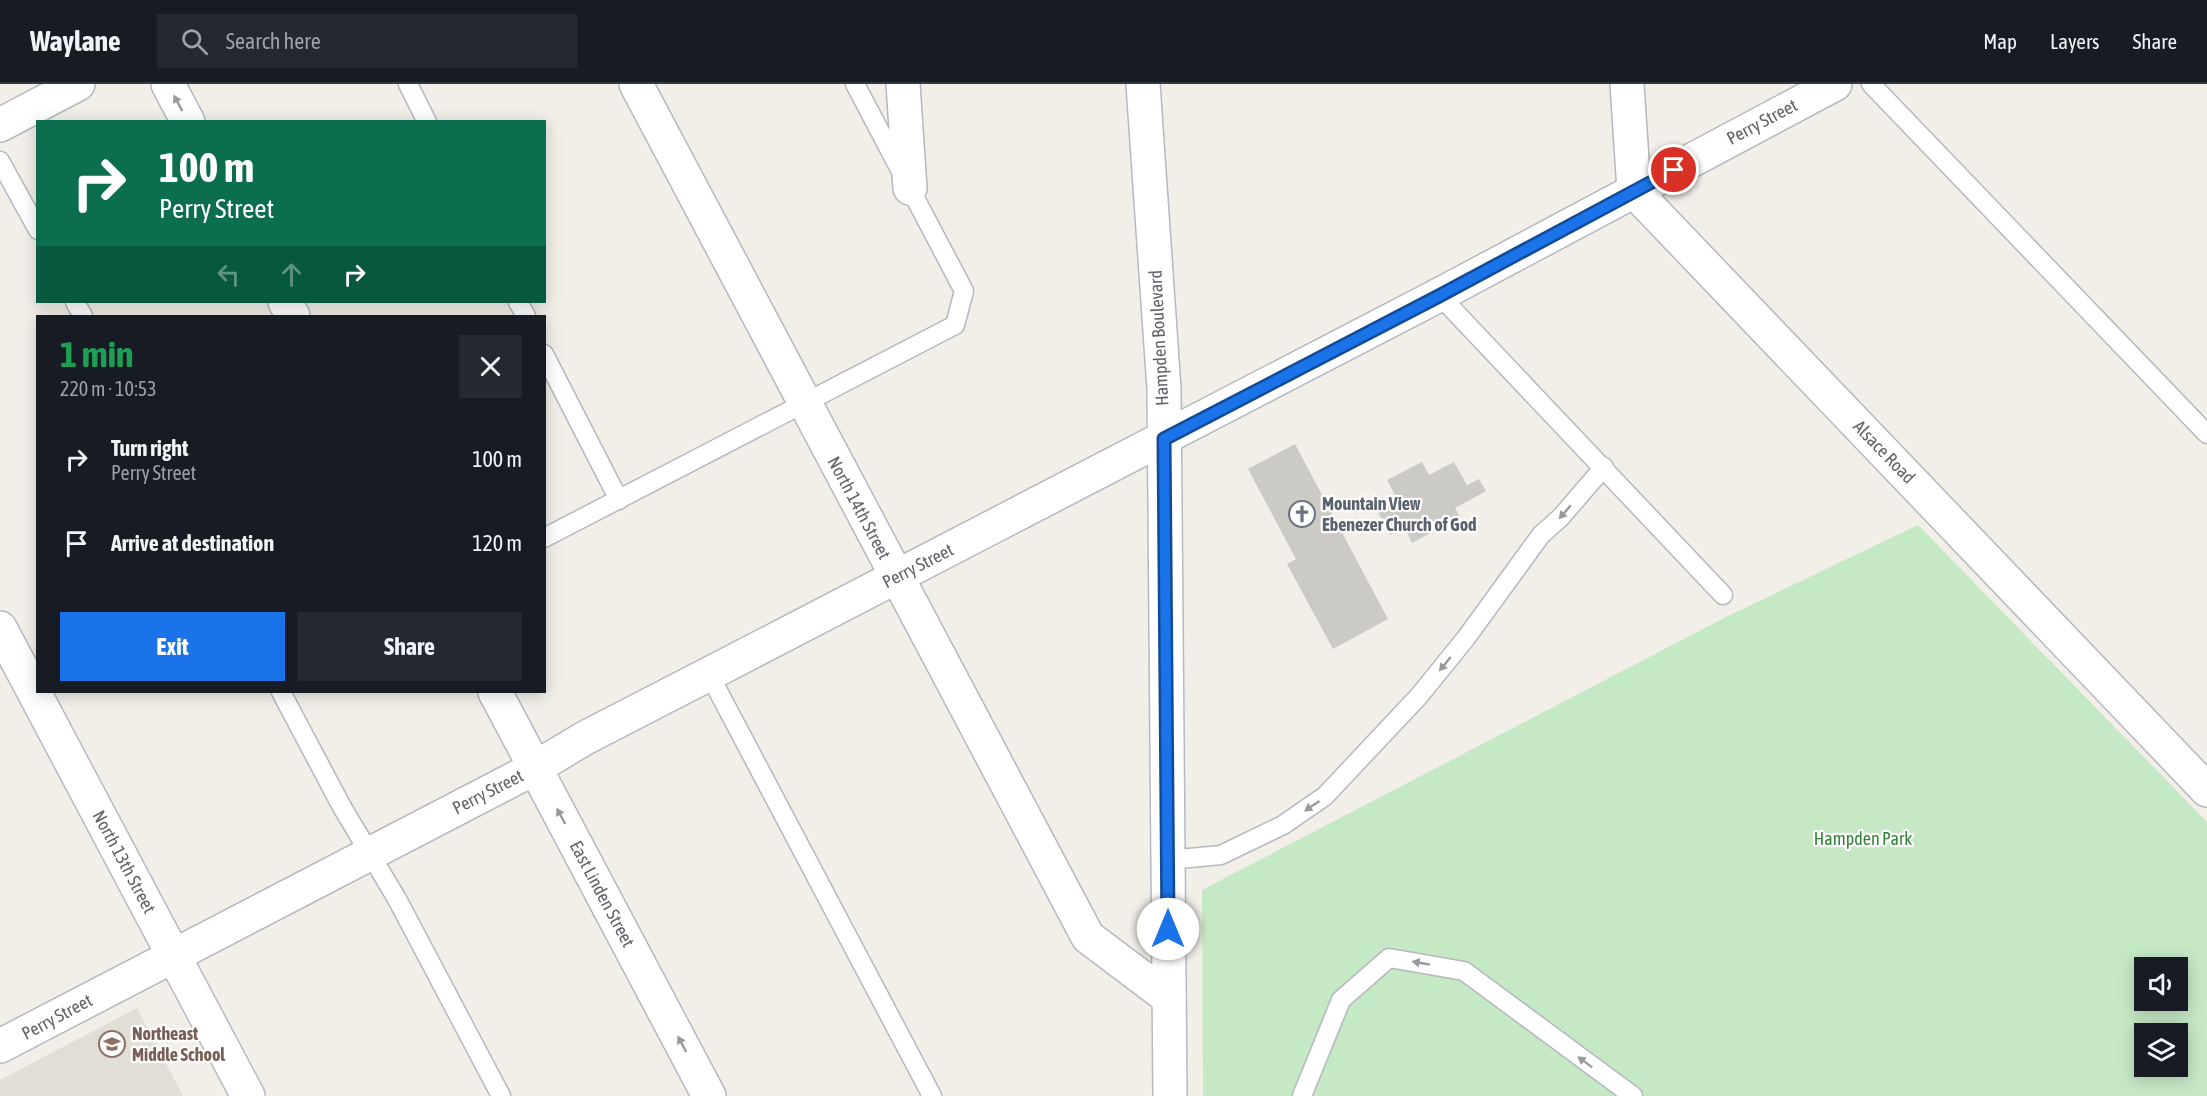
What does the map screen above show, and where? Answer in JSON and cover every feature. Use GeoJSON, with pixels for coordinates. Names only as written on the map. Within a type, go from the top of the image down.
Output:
{"type":"FeatureCollection","features":[{"type":"Feature","properties":{"kind":"street"},"geometry":{"type":"LineString","coordinates":[[0,125],[78,84]]}},
{"type":"Feature","properties":{"kind":"street"},"geometry":{"type":"LineString","coordinates":[[168,84],[187,120]]}},
{"type":"Feature","properties":{"kind":"street","name":"North 14th Street"},"geometry":{"type":"LineString","coordinates":[[636,84],[1088,937],[1169,998]]}},
{"type":"Feature","properties":{"kind":"street"},"geometry":{"type":"LineString","coordinates":[[903,84],[910,188]]}},
{"type":"Feature","properties":{"kind":"street","name":"Hampden Boulevard"},"geometry":{"type":"LineString","coordinates":[[1143,84],[1164,389],[1170,1096]]}},
{"type":"Feature","properties":{"kind":"street"},"geometry":{"type":"LineString","coordinates":[[1627,84],[1634,191]]}},
{"type":"Feature","properties":{"kind":"street","name":"Perry Street"},"geometry":{"type":"LineString","coordinates":[[0,1046],[536,768],[585,738],[1439,296],[1835,84]]}},
{"type":"Feature","properties":{"kind":"street","name":"Alsace Road"},"geometry":{"type":"LineString","coordinates":[[1634,191],[2207,790]]}},
{"type":"Feature","properties":{"kind":"street","name":"North 13th Street"},"geometry":{"type":"LineString","coordinates":[[0,628],[248,1096]]}},
{"type":"Feature","properties":{"kind":"street","name":"East Linden Street"},"geometry":{"type":"LineString","coordinates":[[496,693],[709,1096]]}},
{"type":"Feature","properties":{"kind":"lane"},"geometry":{"type":"LineString","coordinates":[[408,84],[426,120]]}},
{"type":"Feature","properties":{"kind":"lane"},"geometry":{"type":"LineString","coordinates":[[546,537],[956,325],[964,291],[855,84]]}},
{"type":"Feature","properties":{"kind":"lane"},"geometry":{"type":"LineString","coordinates":[[1871,84],[2207,434]]}},
{"type":"Feature","properties":{"kind":"lane"},"geometry":{"type":"LineString","coordinates":[[0,160],[36,226]]}},
{"type":"Feature","properties":{"kind":"lane"},"geometry":{"type":"LineString","coordinates":[[1439,296],[1604,467],[1723,595]]}},
{"type":"Feature","properties":{"kind":"lane"},"geometry":{"type":"LineString","coordinates":[[546,358],[619,500]]}},
{"type":"Feature","properties":{"kind":"lane"},"geometry":{"type":"LineString","coordinates":[[1168,860],[1221,855],[1283,825],[1325,796],[1419,696],[1466,638],[1540,535],[1561,517],[1604,467]]}},
{"type":"Feature","properties":{"kind":"lane"},"geometry":{"type":"LineString","coordinates":[[709,674],[932,1096]]}},
{"type":"Feature","properties":{"kind":"lane"},"geometry":{"type":"LineString","coordinates":[[282,693],[342,807],[398,899],[501,1096]]}},
{"type":"Feature","properties":{"kind":"lane"},"geometry":{"type":"LineString","coordinates":[[1302,1096],[1341,1000],[1389,958],[1464,971],[1633,1096]]}},
{"type":"Feature","properties":{"kind":"shaded area","name":"Northeast Middle School"},"geometry":{"type":"Polygon","coordinates":[[[137,1008],[183,1096],[0,1096],[0,1080],[137,1008]]]}},
{"type":"Feature","properties":{"kind":"green space","name":"Hampden Park"},"geometry":{"type":"Polygon","coordinates":[[[1918,525],[2207,822],[2207,1096],[1203,1096],[1202,890],[1726,617],[1918,525]]]}},
{"type":"Feature","properties":{"kind":"building","name":"Mountain View Ebenezer Church of God"},"geometry":{"type":"Polygon","coordinates":[[[1295,444],[1388,619],[1333,649],[1287,564],[1296,559],[1248,469],[1295,444]]]}},
{"type":"Feature","properties":{"kind":"building"},"geometry":{"type":"Polygon","coordinates":[[[1422,462],[1429,475],[1454,462],[1467,485],[1479,479],[1486,491],[1455,508],[1460,517],[1412,543],[1405,528],[1390,535],[1375,506],[1395,495],[1387,480],[1422,462]]]}},
{"type":"Feature","properties":{"kind":"place","name":"Mountain View Ebenezer Church of God"},"geometry":{"type":"Point","coordinates":[1302,514]}},
{"type":"Feature","properties":{"kind":"place","name":"Northeast Middle School"},"geometry":{"type":"Point","coordinates":[112,1044]}},
{"type":"Feature","properties":{"kind":"route"},"geometry":{"type":"LineString","coordinates":[[1168,929],[1164,439],[1439,296],[1674,170]]}}]}
